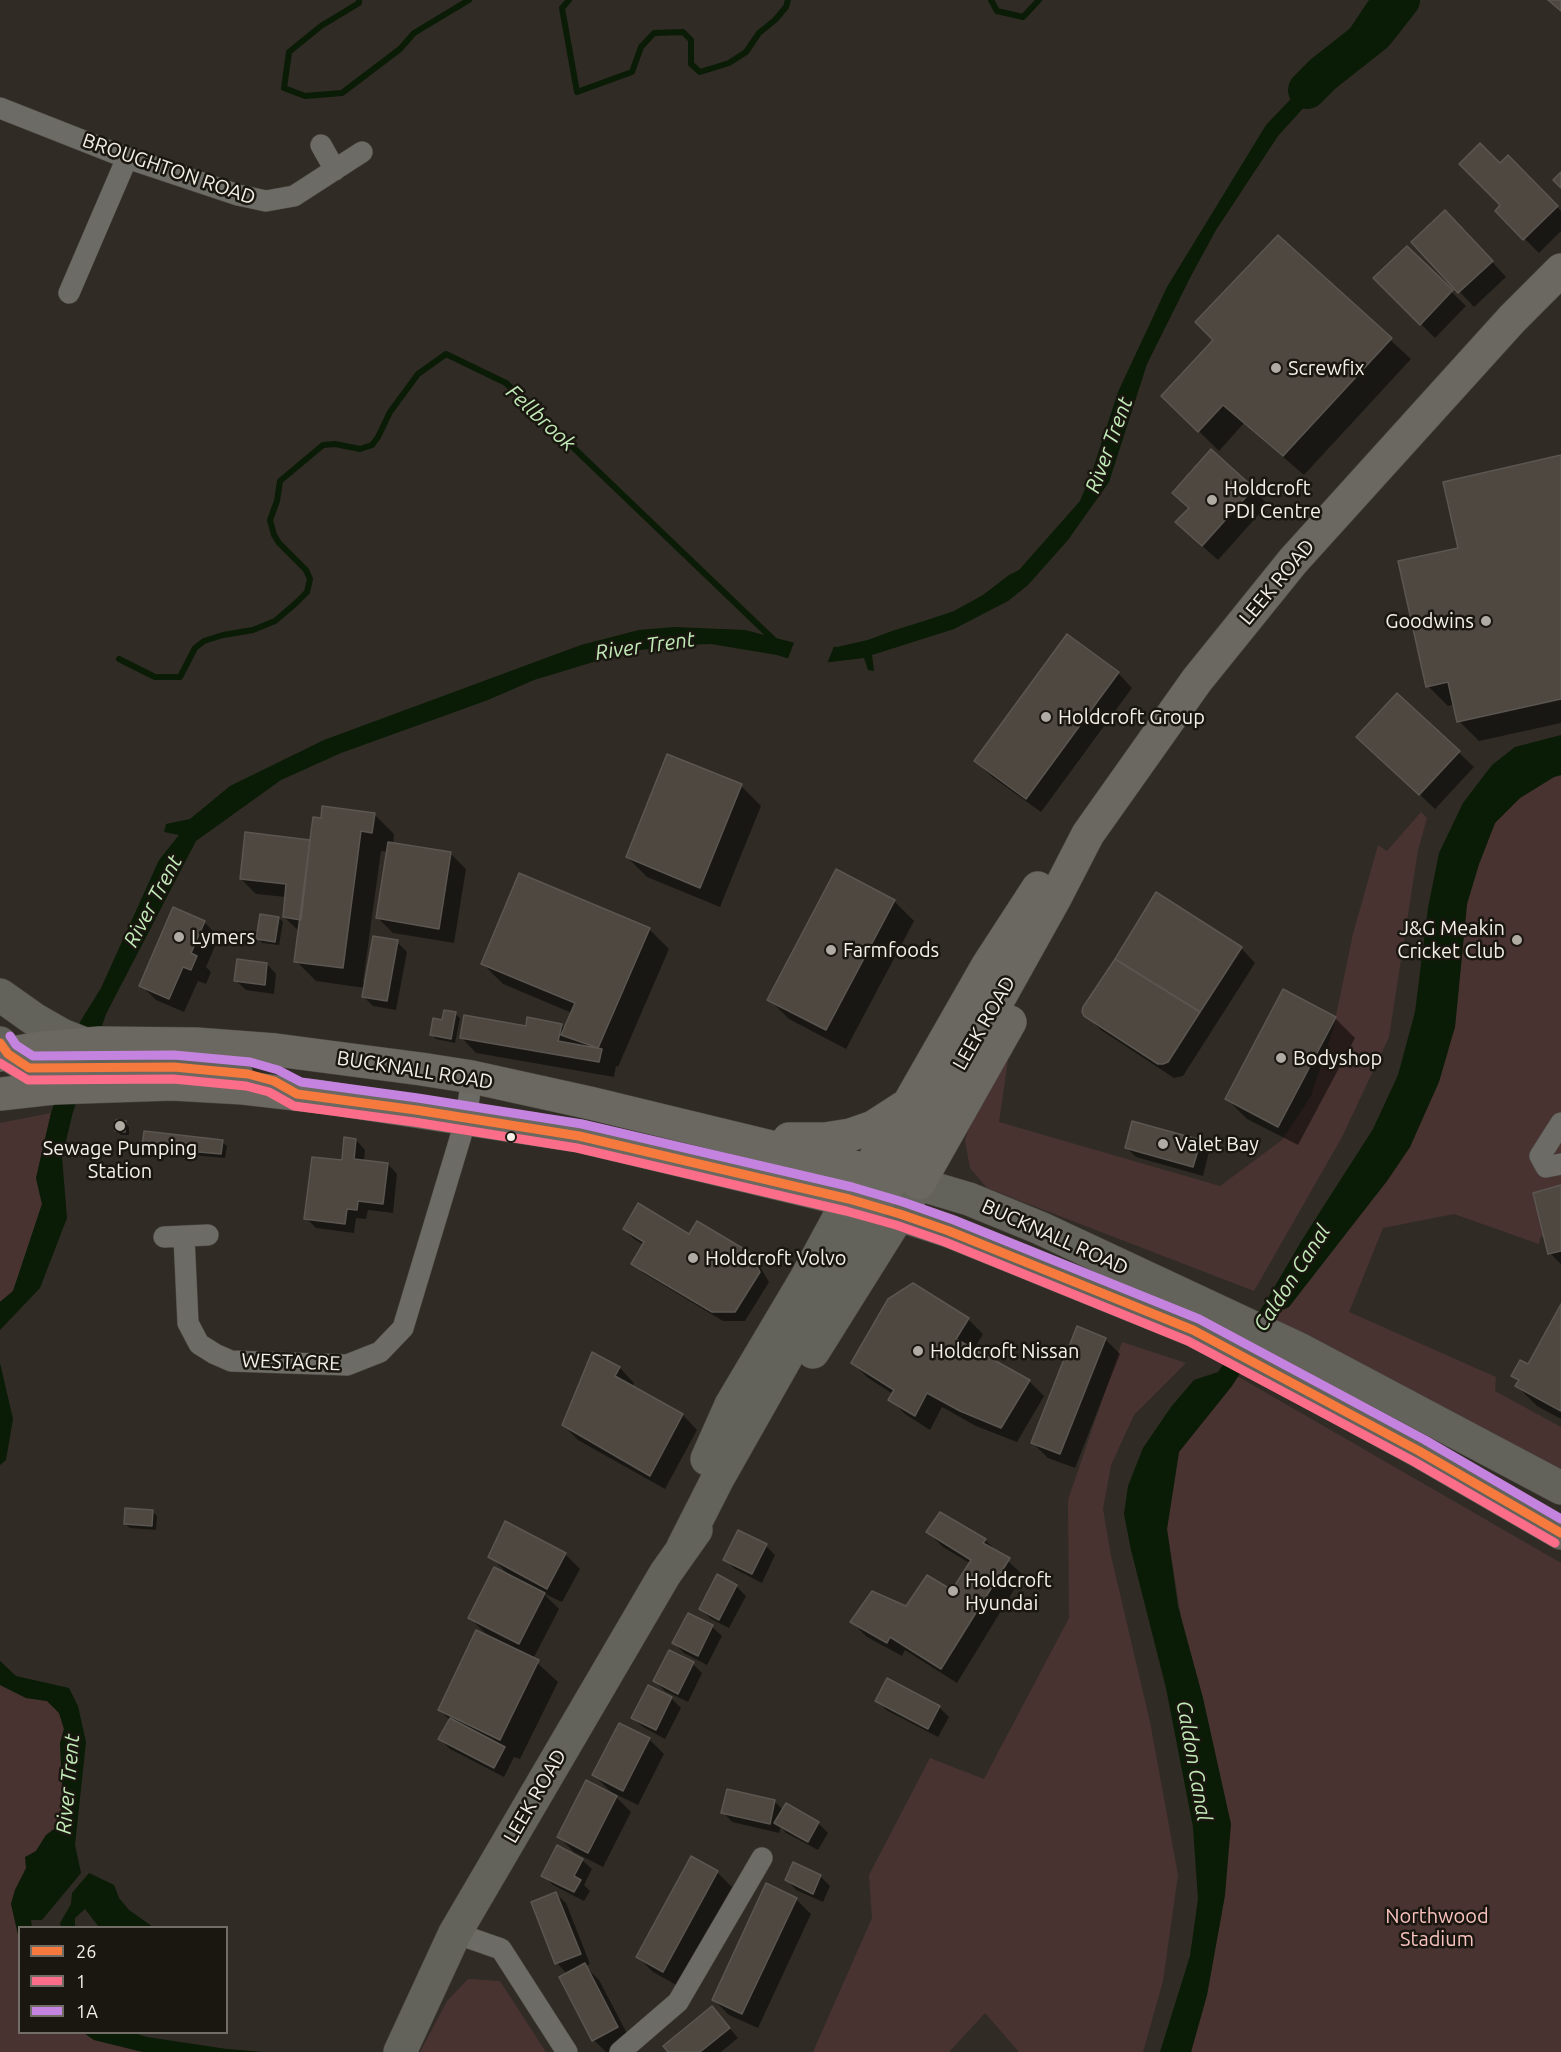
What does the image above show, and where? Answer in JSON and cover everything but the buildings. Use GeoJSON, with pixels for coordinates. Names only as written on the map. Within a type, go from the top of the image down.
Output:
{"type":"FeatureCollection","features":[{"type":"Feature","properties":{"kind":"highway","name":"LEEK ROAD"},"geometry":{"type":"LineString","coordinates":[[894,1177],[908,1105],[988,965],[1032,896],[1088,834],[1197,680],[1293,561],[1512,319],[1561,270]]}},
{"type":"Feature","properties":{"kind":"highway"},"geometry":{"type":"LineString","coordinates":[[874,1206],[894,1177],[959,1115],[1070,914],[1088,834]]}},
{"type":"Feature","properties":{"kind":"highway","name":"BUCKNALL ROAD"},"geometry":{"type":"LineString","coordinates":[[45,1064],[196,1044],[276,1050],[472,1077],[739,1138]]}},
{"type":"Feature","properties":{"kind":"highway","name":"BUCKNALL ROAD"},"geometry":{"type":"LineString","coordinates":[[45,1064],[172,1084],[297,1094],[579,1136],[874,1206]]}},
{"type":"Feature","properties":{"kind":"highway"},"geometry":{"type":"LineString","coordinates":[[739,1138],[825,1139],[850,1135],[873,1127],[908,1105]]}},
{"type":"Feature","properties":{"kind":"highway"},"geometry":{"type":"LineString","coordinates":[[739,1138],[894,1177]]}},
{"type":"Feature","properties":{"kind":"main road"},"geometry":{"type":"LineString","coordinates":[[5,998],[13,1033],[45,1064]]}},
{"type":"Feature","properties":{"kind":"main road"},"geometry":{"type":"LineString","coordinates":[[5,998],[34,1019],[45,1064]]}},
{"type":"Feature","properties":{"kind":"main road","name":"LEEK ROAD"},"geometry":{"type":"LineString","coordinates":[[400,2052],[455,1933],[683,1547],[722,1470],[874,1206],[894,1177]]}},
{"type":"Feature","properties":{"kind":"main road","name":"BUCKNALL ROAD"},"geometry":{"type":"LineString","coordinates":[[894,1177],[969,1199],[1040,1228],[1202,1319]]}},
{"type":"Feature","properties":{"kind":"main road","name":"BUCKNALL ROAD"},"geometry":{"type":"LineString","coordinates":[[874,1206],[1202,1319]]}},
{"type":"Feature","properties":{"kind":"main road"},"geometry":{"type":"LineString","coordinates":[[1202,1319],[1301,1350],[1561,1488]]}},
{"type":"Feature","properties":{"kind":"main road"},"geometry":{"type":"LineString","coordinates":[[1202,1319],[1280,1375],[1419,1451],[1561,1533]]}},
{"type":"Feature","properties":{"kind":"street","name":"BROUGHTON ROAD"},"geometry":{"type":"LineString","coordinates":[[0,108],[127,158],[238,195],[266,201],[294,196],[362,152]]}},
{"type":"Feature","properties":{"kind":"street"},"geometry":{"type":"LineString","coordinates":[[321,145],[334,170]]}},
{"type":"Feature","properties":{"kind":"street"},"geometry":{"type":"LineString","coordinates":[[69,293],[127,158]]}},
{"type":"Feature","properties":{"kind":"street","name":"WESTACRE"},"geometry":{"type":"LineString","coordinates":[[208,1235],[174,1237],[188,1323],[199,1344],[231,1360],[347,1365],[380,1352],[403,1328],[466,1119],[472,1077]]}},
{"type":"Feature","properties":{"kind":"street"},"geometry":{"type":"LineString","coordinates":[[1561,1123],[1540,1156],[1545,1167],[1561,1164]]}},
{"type":"Feature","properties":{"kind":"street"},"geometry":{"type":"LineString","coordinates":[[620,2052],[678,2002],[762,1858]]}},
{"type":"Feature","properties":{"kind":"street"},"geometry":{"type":"LineString","coordinates":[[455,1933],[501,1949],[567,2052]]}},
{"type":"Feature","properties":{"kind":"green space"},"geometry":{"type":"Polygon","coordinates":[[[1561,775],[1561,1185],[1533,1193],[1544,1236],[1540,1237],[1539,1244],[1454,1214],[1383,1228],[1349,1312],[1496,1377],[1495,1391],[1561,1427],[1561,1471],[1272,1323],[1387,1181],[1410,1147],[1455,1027],[1467,904],[1495,823],[1520,798],[1561,775]]]}},
{"type":"Feature","properties":{"kind":"green space"},"geometry":{"type":"Polygon","coordinates":[[[1421,812],[1427,818],[1418,850],[1389,1037],[1342,1137],[1254,1291],[987,1188],[970,1168],[965,1141],[971,1120],[1008,1060],[999,1122],[1220,1186],[1282,1140],[1311,1096],[1333,1030],[1353,934],[1378,845],[1387,851],[1421,812]]]}},
{"type":"Feature","properties":{"kind":"green space"},"geometry":{"type":"Polygon","coordinates":[[[51,1113],[36,1178],[42,1204],[13,1291],[0,1302],[0,1123],[51,1113]]]}},
{"type":"Feature","properties":{"kind":"green space"},"geometry":{"type":"Polygon","coordinates":[[[1122,1342],[1186,1363],[1134,1415],[1111,1465],[1103,1509],[1111,1556],[1150,1722],[1178,1875],[1163,1981],[1143,2052],[1019,2052],[985,2013],[949,2052],[813,2052],[872,1918],[869,1875],[930,1758],[984,1779],[1069,1618],[1068,1500],[1122,1342]]]}},
{"type":"Feature","properties":{"kind":"green space","name":"Northwood Stadium"},"geometry":{"type":"Polygon","coordinates":[[[1237,1376],[1561,1563],[1561,2052],[1191,2052],[1207,1995],[1225,1895],[1167,1529],[1179,1452],[1237,1376]]]}},
{"type":"Feature","properties":{"kind":"green space"},"geometry":{"type":"Polygon","coordinates":[[[0,1685],[26,1698],[47,1701],[59,1713],[64,1729],[60,1743],[61,1824],[46,1835],[15,1890],[11,1903],[18,1934],[18,2034],[85,2034],[94,2040],[143,2052],[0,2052],[0,1685]]]}},
{"type":"Feature","properties":{"kind":"green space"},"geometry":{"type":"Polygon","coordinates":[[[468,1979],[500,1981],[546,2052],[420,2052],[447,2001],[468,1979]]]}},
{"type":"Feature","properties":{"kind":"water"},"geometry":{"type":"Polygon","coordinates":[[[1369,0],[1384,0],[1334,74],[1278,136],[1216,230],[1191,276],[1147,364],[1109,482],[1068,540],[1028,585],[1008,601],[954,629],[872,655],[874,671],[868,670],[864,658],[822,663],[793,660],[777,655],[711,644],[640,650],[600,660],[534,680],[488,700],[341,753],[281,780],[196,841],[106,1014],[73,1112],[62,1157],[67,1218],[40,1288],[0,1330],[0,1302],[13,1291],[42,1204],[36,1178],[51,1113],[80,1022],[101,988],[159,860],[179,835],[164,832],[166,824],[190,819],[230,786],[324,740],[581,645],[639,630],[674,627],[745,630],[799,644],[837,647],[868,640],[954,611],[983,595],[1019,570],[1080,501],[1118,392],[1167,287],[1266,125],[1330,58],[1369,0]]]}},
{"type":"Feature","properties":{"kind":"water","name":"Caldon Canal"},"geometry":{"type":"Polygon","coordinates":[[[1561,735],[1561,775],[1520,798],[1495,823],[1479,864],[1467,904],[1455,1027],[1439,1082],[1410,1147],[1387,1181],[1289,1307],[1280,1311],[1232,1386],[1179,1452],[1167,1529],[1178,1606],[1203,1698],[1231,1824],[1225,1895],[1207,1995],[1191,2052],[1160,2052],[1190,1956],[1198,1899],[1193,1827],[1166,1688],[1124,1514],[1128,1486],[1143,1448],[1171,1407],[1194,1380],[1218,1372],[1265,1303],[1373,1129],[1398,1075],[1415,1012],[1428,908],[1439,853],[1463,803],[1492,765],[1515,747],[1561,735]]]}},
{"type":"Feature","properties":{"kind":"water"},"geometry":{"type":"Polygon","coordinates":[[[0,1363],[13,1419],[6,1460],[0,1465],[0,1363]]]}},
{"type":"Feature","properties":{"kind":"water"},"geometry":{"type":"Polygon","coordinates":[[[0,1661],[16,1676],[69,1688],[78,1706],[86,1742],[75,1845],[81,1873],[42,1920],[31,1920],[32,1926],[18,1926],[18,1935],[11,1904],[26,1868],[25,1857],[36,1851],[46,1835],[61,1824],[60,1743],[64,1729],[59,1713],[47,1701],[26,1698],[0,1685],[0,1661]]]}},
{"type":"Feature","properties":{"kind":"water"},"geometry":{"type":"Polygon","coordinates":[[[89,1873],[114,1885],[119,1898],[129,1910],[152,1926],[98,1926],[85,1909],[75,1918],[75,1926],[61,1926],[60,1923],[71,1904],[72,1893],[89,1873]]]}},
{"type":"Feature","properties":{"kind":"water"},"geometry":{"type":"Polygon","coordinates":[[[85,2034],[137,2034],[227,2049],[264,2052],[143,2052],[94,2040],[85,2034]]]}},
{"type":"Feature","properties":{"kind":"pier"},"geometry":{"type":"Polygon","coordinates":[[[795,640],[835,644],[826,666],[787,661],[795,640]]]}},
{"type":"Feature","properties":{"kind":"waterway"},"geometry":{"type":"LineString","coordinates":[[359,0],[359,3],[321,26],[289,52],[284,88],[305,96],[342,93],[400,49],[414,33],[469,0]]}},
{"type":"Feature","properties":{"kind":"waterway"},"geometry":{"type":"LineString","coordinates":[[569,0],[562,8],[577,92],[632,72],[641,47],[654,33],[683,32],[691,40],[691,64],[700,72],[729,63],[746,52],[759,33],[786,7],[788,0]]}},
{"type":"Feature","properties":{"kind":"waterway"},"geometry":{"type":"LineString","coordinates":[[991,0],[997,11],[1023,17],[1039,0]]}},
{"type":"Feature","properties":{"kind":"waterway","name":"River Trent"},"geometry":{"type":"LineString","coordinates":[[1307,90],[1323,74],[1375,33],[1401,0]]}},
{"type":"Feature","properties":{"kind":"waterway","name":"Fellbrook"},"geometry":{"type":"LineString","coordinates":[[119,659],[155,677],[180,677],[195,648],[204,641],[253,630],[275,621],[296,603],[307,592],[310,579],[306,570],[274,535],[270,520],[277,501],[280,481],[323,445],[335,444],[360,449],[372,445],[390,412],[418,374],[446,354],[506,383],[776,642]]}},
{"type":"Feature","properties":{"kind":"transit line","name":"1A"},"geometry":{"type":"LineString","coordinates":[[10,1036],[16,1045],[33,1056],[174,1055],[250,1062],[278,1070],[301,1082],[582,1124],[852,1187],[903,1202],[954,1220],[1199,1319],[1425,1440],[1561,1519]]}},
{"type":"Feature","properties":{"kind":"transit line","name":"26"},"geometry":{"type":"LineString","coordinates":[[0,1043],[8,1054],[29,1068],[174,1067],[248,1074],[274,1081],[297,1094],[579,1136],[849,1199],[900,1214],[949,1231],[1193,1330],[1419,1451],[1561,1533]]}},
{"type":"Feature","properties":{"kind":"transit line","name":"1"},"geometry":{"type":"LineString","coordinates":[[0,1063],[28,1080],[173,1079],[246,1086],[269,1092],[294,1106],[577,1148],[846,1211],[896,1225],[945,1242],[1188,1341],[1413,1461],[1555,1543]]}},
{"type":"Feature","properties":{"kind":"place","name":"Screwfix"},"geometry":{"type":"Point","coordinates":[1276,368]}},
{"type":"Feature","properties":{"kind":"place","name":"Holdcroft PDI Centre"},"geometry":{"type":"Point","coordinates":[1212,500]}},
{"type":"Feature","properties":{"kind":"place","name":"Goodwins"},"geometry":{"type":"Point","coordinates":[1486,621]}},
{"type":"Feature","properties":{"kind":"place","name":"Holdcroft Group"},"geometry":{"type":"Point","coordinates":[1046,717]}},
{"type":"Feature","properties":{"kind":"place","name":"Lymers"},"geometry":{"type":"Point","coordinates":[179,937]}},
{"type":"Feature","properties":{"kind":"place","name":"J&G Meakin Cricket Club"},"geometry":{"type":"Point","coordinates":[1517,940]}},
{"type":"Feature","properties":{"kind":"place","name":"Farmfoods"},"geometry":{"type":"Point","coordinates":[831,950]}},
{"type":"Feature","properties":{"kind":"place","name":"Bodyshop"},"geometry":{"type":"Point","coordinates":[1281,1058]}},
{"type":"Feature","properties":{"kind":"place","name":"Sewage Pumping Station"},"geometry":{"type":"Point","coordinates":[120,1126]}},
{"type":"Feature","properties":{"kind":"place","name":"Valet Bay"},"geometry":{"type":"Point","coordinates":[1163,1144]}},
{"type":"Feature","properties":{"kind":"place","name":"Holdcroft Volvo"},"geometry":{"type":"Point","coordinates":[693,1258]}},
{"type":"Feature","properties":{"kind":"place","name":"Holdcroft Nissan"},"geometry":{"type":"Point","coordinates":[918,1351]}},
{"type":"Feature","properties":{"kind":"place","name":"Holdcroft Hyundai"},"geometry":{"type":"Point","coordinates":[953,1591]}}]}
